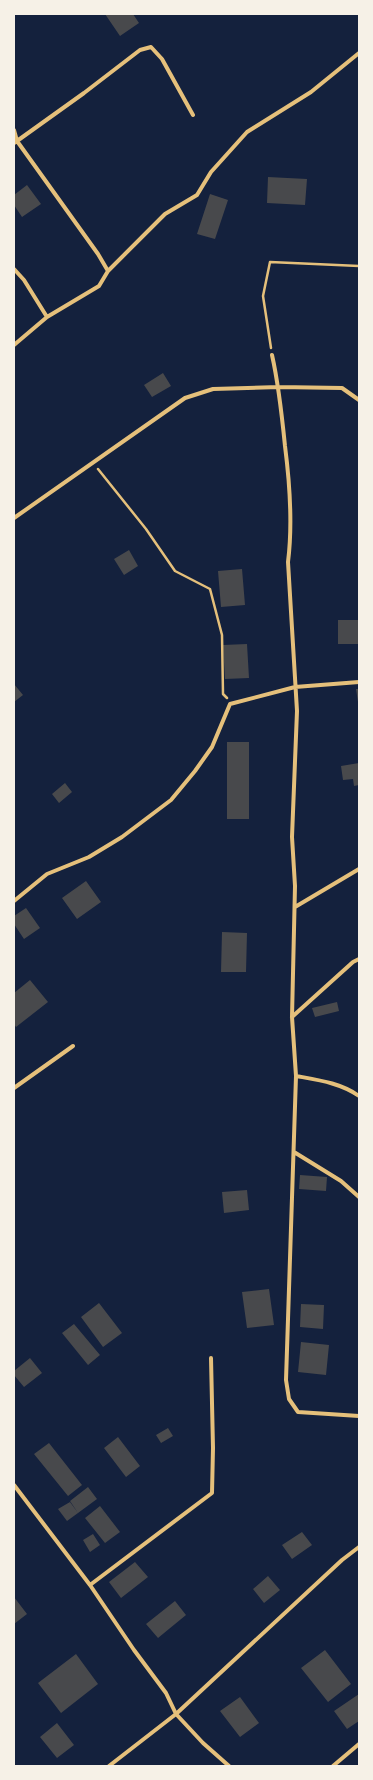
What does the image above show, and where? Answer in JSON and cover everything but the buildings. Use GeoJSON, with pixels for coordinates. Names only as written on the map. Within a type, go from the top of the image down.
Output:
{"type":"FeatureCollection","features":[{"type":"Feature","properties":{"kind":"street"},"geometry":{"type":"LineString","coordinates":[[16,142],[140,50],[150,47],[162,59],[193,115]]}},
{"type":"Feature","properties":{"kind":"street"},"geometry":{"type":"LineString","coordinates":[[14,345],[47,317],[99,286],[108,271],[166,214],[197,195],[211,172],[247,132],[311,92],[359,53]]}},
{"type":"Feature","properties":{"kind":"street"},"geometry":{"type":"LineString","coordinates":[[14,130],[16,142],[98,254],[108,271]]}},
{"type":"Feature","properties":{"kind":"street"},"geometry":{"type":"LineString","coordinates":[[14,269],[24,280],[47,317]]}},
{"type":"Feature","properties":{"kind":"street"},"geometry":{"type":"LineString","coordinates":[[272,355],[279,387],[291,497],[291,542],[288,562],[297,711],[292,838],[295,907],[292,1018],[296,1076],[286,1380],[289,1399],[298,1412],[359,1416]]}},
{"type":"Feature","properties":{"kind":"street"},"geometry":{"type":"LineString","coordinates":[[14,518],[185,398],[213,389],[279,387],[342,388],[359,400]]}},
{"type":"Feature","properties":{"kind":"street"},"geometry":{"type":"LineString","coordinates":[[14,901],[47,874],[89,857],[122,837],[171,800],[195,771],[212,747],[230,704],[295,687],[359,682]]}},
{"type":"Feature","properties":{"kind":"street"},"geometry":{"type":"LineString","coordinates":[[295,907],[359,869]]}},
{"type":"Feature","properties":{"kind":"street"},"geometry":{"type":"LineString","coordinates":[[292,1018],[353,962],[359,959]]}},
{"type":"Feature","properties":{"kind":"street"},"geometry":{"type":"LineString","coordinates":[[14,1088],[73,1046]]}},
{"type":"Feature","properties":{"kind":"street"},"geometry":{"type":"LineString","coordinates":[[296,1076],[324,1081],[351,1090],[359,1096]]}},
{"type":"Feature","properties":{"kind":"street"},"geometry":{"type":"LineString","coordinates":[[294,1152],[341,1181],[359,1197]]}},
{"type":"Feature","properties":{"kind":"street"},"geometry":{"type":"LineString","coordinates":[[90,1585],[212,1493],[213,1448],[210,1358]]}},
{"type":"Feature","properties":{"kind":"street"},"geometry":{"type":"LineString","coordinates":[[14,1485],[90,1585],[134,1650],[166,1693],[176,1714],[203,1743],[229,1766]]}},
{"type":"Feature","properties":{"kind":"street"},"geometry":{"type":"LineString","coordinates":[[110,1766],[176,1714],[342,1560],[359,1547]]}},
{"type":"Feature","properties":{"kind":"street"},"geometry":{"type":"LineString","coordinates":[[333,1766],[359,1744]]}},
{"type":"Feature","properties":{"kind":"path"},"geometry":{"type":"LineString","coordinates":[[272,355],[263,296],[270,262],[359,266]]}},
{"type":"Feature","properties":{"kind":"path"},"geometry":{"type":"LineString","coordinates":[[92,462],[146,529],[175,571],[210,589],[222,635],[223,694],[230,704]]}}]}
